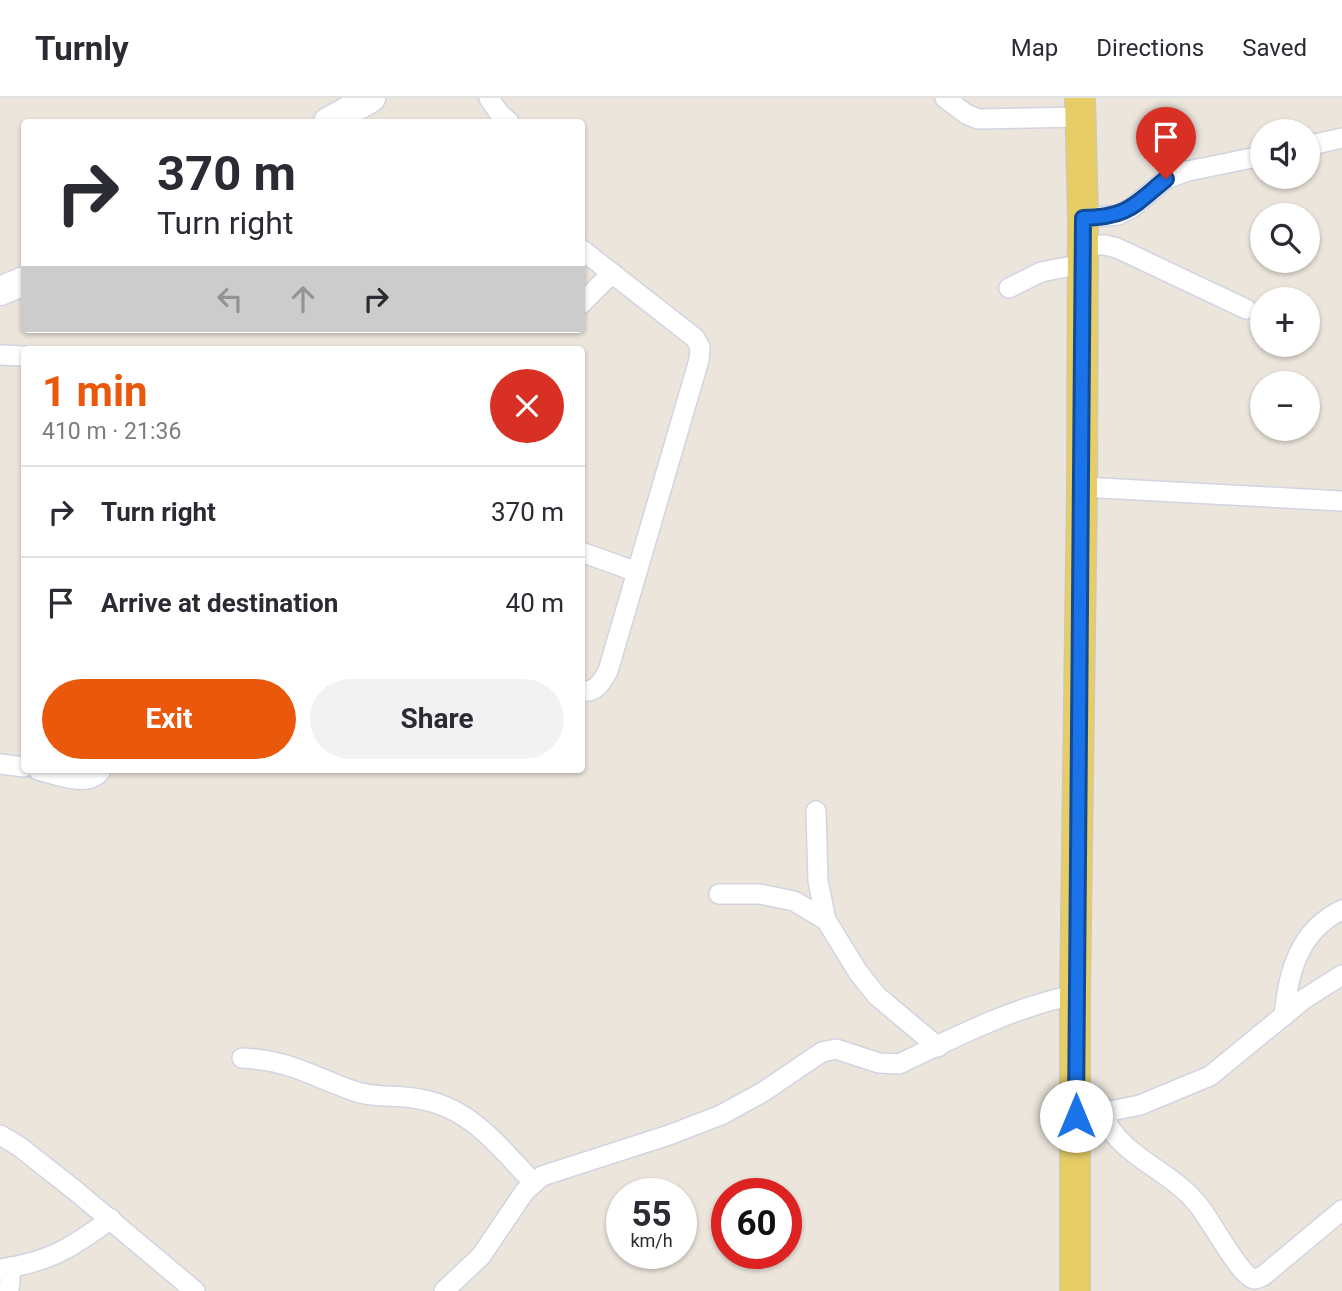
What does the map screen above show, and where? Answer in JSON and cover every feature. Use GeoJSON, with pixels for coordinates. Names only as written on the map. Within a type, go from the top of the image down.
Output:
{"type":"FeatureCollection","features":[{"type":"Feature","properties":{"kind":"main road"},"geometry":{"type":"LineString","coordinates":[[333,119],[371,98]]}},
{"type":"Feature","properties":{"kind":"main road"},"geometry":{"type":"LineString","coordinates":[[1075,1291],[1089,1115],[1075,995],[1082,487],[1081,108]]}},
{"type":"Feature","properties":{"kind":"street"},"geometry":{"type":"LineString","coordinates":[[489,98],[505,119]]}},
{"type":"Feature","properties":{"kind":"street"},"geometry":{"type":"LineString","coordinates":[[945,98],[966,114],[978,119],[1081,108]]}},
{"type":"Feature","properties":{"kind":"street"},"geometry":{"type":"LineString","coordinates":[[1320,143],[1342,138]]}},
{"type":"Feature","properties":{"kind":"street"},"geometry":{"type":"LineString","coordinates":[[1009,288],[1041,272],[1118,215],[1133,207],[1166,179],[1188,171],[1250,158]]}},
{"type":"Feature","properties":{"kind":"street"},"geometry":{"type":"LineString","coordinates":[[1083,242],[1117,248],[1246,309]]}},
{"type":"Feature","properties":{"kind":"street"},"geometry":{"type":"LineString","coordinates":[[585,252],[695,338],[700,347],[699,360],[608,671],[598,687],[585,692]]}},
{"type":"Feature","properties":{"kind":"street"},"geometry":{"type":"LineString","coordinates":[[585,300],[612,273]]}},
{"type":"Feature","properties":{"kind":"street"},"geometry":{"type":"LineString","coordinates":[[0,355],[21,356]]}},
{"type":"Feature","properties":{"kind":"street"},"geometry":{"type":"LineString","coordinates":[[1082,487],[1342,501]]}},
{"type":"Feature","properties":{"kind":"street"},"geometry":{"type":"LineString","coordinates":[[585,553],[637,572]]}},
{"type":"Feature","properties":{"kind":"street"},"geometry":{"type":"LineString","coordinates":[[0,764],[21,767]]}},
{"type":"Feature","properties":{"kind":"street"},"geometry":{"type":"LineString","coordinates":[[53,773],[88,780],[99,773]]}},
{"type":"Feature","properties":{"kind":"street"},"geometry":{"type":"LineString","coordinates":[[816,811],[818,881],[826,920],[858,972],[877,996],[938,1047]]}},
{"type":"Feature","properties":{"kind":"street"},"geometry":{"type":"LineString","coordinates":[[719,894],[760,894],[793,901],[826,920]]}},
{"type":"Feature","properties":{"kind":"street"},"geometry":{"type":"LineString","coordinates":[[1284,1016],[1287,982],[1310,934],[1331,915],[1342,910]]}},
{"type":"Feature","properties":{"kind":"street"},"geometry":{"type":"LineString","coordinates":[[1089,1115],[1140,1105],[1210,1076],[1304,999],[1342,975]]}},
{"type":"Feature","properties":{"kind":"street"},"geometry":{"type":"LineString","coordinates":[[444,1291],[481,1256],[533,1182],[542,1176],[669,1135],[721,1115],[763,1092],[822,1052],[836,1049],[880,1063],[899,1065],[1025,1008],[1047,1000],[1075,995]]}},
{"type":"Feature","properties":{"kind":"street"},"geometry":{"type":"LineString","coordinates":[[242,1058],[285,1063],[368,1095],[414,1098],[440,1104],[464,1115],[533,1182]]}},
{"type":"Feature","properties":{"kind":"street"},"geometry":{"type":"LineString","coordinates":[[1089,1115],[1108,1126],[1119,1142],[1185,1190],[1197,1202],[1238,1266],[1251,1278],[1264,1276],[1342,1210]]}},
{"type":"Feature","properties":{"kind":"street"},"geometry":{"type":"LineString","coordinates":[[0,1135],[20,1147],[111,1219],[195,1291]]}},
{"type":"Feature","properties":{"kind":"street"},"geometry":{"type":"LineString","coordinates":[[9,1291],[6,1268],[53,1257],[111,1219]]}},
{"type":"Feature","properties":{"kind":"route"},"geometry":{"type":"LineString","coordinates":[[1076,1116],[1083,218],[1118,215],[1133,207],[1166,179]]}}]}
